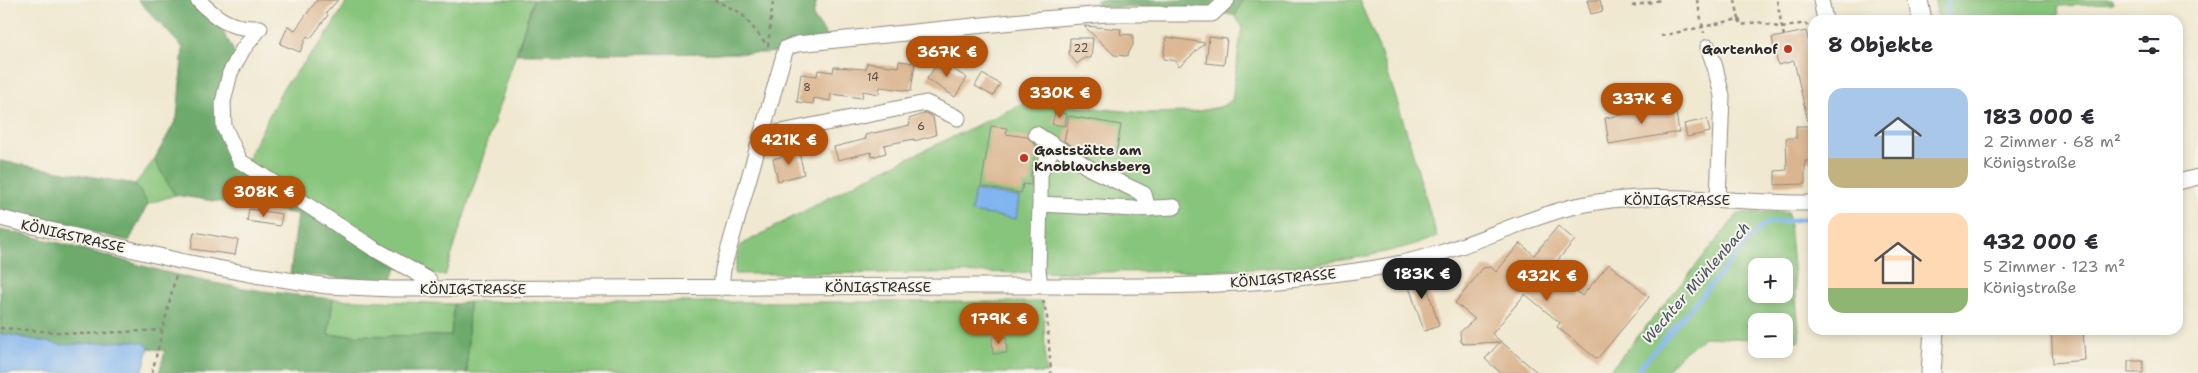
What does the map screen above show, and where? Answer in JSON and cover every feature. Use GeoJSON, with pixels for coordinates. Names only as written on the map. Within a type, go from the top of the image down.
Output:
{"type":"FeatureCollection","features":[{"type":"Feature","properties":{"kind":"main road"},"geometry":{"type":"LineString","coordinates":[[1918,0],[1921,15]]}},
{"type":"Feature","properties":{"kind":"main road"},"geometry":{"type":"LineString","coordinates":[[1930,373],[1934,335]]}},
{"type":"Feature","properties":{"kind":"street"},"geometry":{"type":"LineString","coordinates":[[198,0],[218,19],[226,23],[246,28],[260,28],[243,49],[230,73],[223,102],[224,127],[240,161],[373,248],[429,280],[431,289]]}},
{"type":"Feature","properties":{"kind":"street"},"geometry":{"type":"LineString","coordinates":[[721,288],[723,269],[783,53],[790,46],[1042,18],[1108,14],[1212,14],[1227,0]]}},
{"type":"Feature","properties":{"kind":"street"},"geometry":{"type":"LineString","coordinates":[[1821,0],[1824,15]]}},
{"type":"Feature","properties":{"kind":"street"},"geometry":{"type":"LineString","coordinates":[[1708,47],[1722,96],[1718,199]]}},
{"type":"Feature","properties":{"kind":"street"},"geometry":{"type":"LineString","coordinates":[[761,136],[926,103],[958,118]]}},
{"type":"Feature","properties":{"kind":"street"},"geometry":{"type":"LineString","coordinates":[[1036,134],[1091,169],[1144,194],[1148,209]]}},
{"type":"Feature","properties":{"kind":"street"},"geometry":{"type":"LineString","coordinates":[[1040,286],[1040,174],[1053,146]]}},
{"type":"Feature","properties":{"kind":"street"},"geometry":{"type":"LineString","coordinates":[[2183,181],[2198,177]]}},
{"type":"Feature","properties":{"kind":"street","name":"KÖNIGSTRASSE"},"geometry":{"type":"LineString","coordinates":[[0,218],[180,261],[327,286],[431,289],[1040,286],[1206,284],[1296,279],[1363,270],[1437,254],[1575,206],[1639,198],[1808,203]]}},
{"type":"Feature","properties":{"kind":"street"},"geometry":{"type":"LineString","coordinates":[[1040,204],[1148,209],[1174,207]]}},
{"type":"Feature","properties":{"kind":"path"},"geometry":{"type":"LineString","coordinates":[[714,0],[741,13],[768,46],[773,0]]}},
{"type":"Feature","properties":{"kind":"path"},"geometry":{"type":"LineString","coordinates":[[1632,6],[1661,0]]}},
{"type":"Feature","properties":{"kind":"path"},"geometry":{"type":"LineString","coordinates":[[1697,0],[1708,47]]}},
{"type":"Feature","properties":{"kind":"path"},"geometry":{"type":"LineString","coordinates":[[1735,0],[1741,25],[1758,22],[1782,28],[1805,23],[1808,27]]}},
{"type":"Feature","properties":{"kind":"path"},"geometry":{"type":"LineString","coordinates":[[1777,0],[1784,36]]}},
{"type":"Feature","properties":{"kind":"path"},"geometry":{"type":"LineString","coordinates":[[1661,36],[1740,19]]}},
{"type":"Feature","properties":{"kind":"path"},"geometry":{"type":"LineString","coordinates":[[152,373],[180,261]]}},
{"type":"Feature","properties":{"kind":"path"},"geometry":{"type":"LineString","coordinates":[[1040,286],[1047,317],[1051,373]]}},
{"type":"Feature","properties":{"kind":"path"},"geometry":{"type":"LineString","coordinates":[[0,328],[84,334],[162,330]]}},
{"type":"Feature","properties":{"kind":"green space"},"geometry":{"type":"Polygon","coordinates":[[[138,0],[195,0],[208,14],[223,32],[236,56],[219,99],[243,168],[397,267],[392,282],[290,274],[298,214],[175,195],[154,160],[177,118],[183,48],[138,0]]]}},
{"type":"Feature","properties":{"kind":"green space"},"geometry":{"type":"Polygon","coordinates":[[[348,0],[533,0],[445,276],[397,267],[243,168],[283,88],[323,40],[348,0]]]}},
{"type":"Feature","properties":{"kind":"green space"},"geometry":{"type":"Polygon","coordinates":[[[533,0],[817,0],[813,16],[835,47],[765,53],[517,54],[533,0]]]}},
{"type":"Feature","properties":{"kind":"green space"},"geometry":{"type":"Polygon","coordinates":[[[1097,0],[1243,0],[1235,16],[1202,8],[1095,7],[1097,0]]]}},
{"type":"Feature","properties":{"kind":"green space"},"geometry":{"type":"Polygon","coordinates":[[[1243,0],[1359,0],[1393,88],[1437,237],[1396,249],[1309,265],[1218,271],[734,274],[739,246],[862,180],[1026,102],[1145,113],[1193,112],[1220,107],[1232,100],[1242,26],[1235,16],[1243,0]]]}},
{"type":"Feature","properties":{"kind":"green space"},"geometry":{"type":"Polygon","coordinates":[[[1935,0],[2112,0],[2113,4],[2058,6],[2059,15],[1937,15],[1935,0]]]}},
{"type":"Feature","properties":{"kind":"green space"},"geometry":{"type":"Polygon","coordinates":[[[154,160],[175,195],[148,204],[135,184],[154,160]]]}},
{"type":"Feature","properties":{"kind":"green space"},"geometry":{"type":"Polygon","coordinates":[[[0,161],[135,184],[148,204],[129,241],[0,209],[0,161]]]}},
{"type":"Feature","properties":{"kind":"green space"},"geometry":{"type":"Polygon","coordinates":[[[1788,212],[1792,258],[1748,258],[1748,303],[1793,303],[1793,266],[1800,341],[1793,341],[1793,313],[1748,313],[1748,339],[1704,337],[1681,355],[1664,373],[1608,373],[1739,213],[1788,212]]]}},
{"type":"Feature","properties":{"kind":"green space"},"geometry":{"type":"Polygon","coordinates":[[[0,230],[47,240],[203,281],[333,299],[328,335],[451,336],[454,304],[469,302],[467,373],[159,373],[165,351],[149,348],[145,343],[130,341],[62,345],[0,333],[0,230]]]}},
{"type":"Feature","properties":{"kind":"green space"},"geometry":{"type":"Polygon","coordinates":[[[333,299],[454,304],[451,336],[328,335],[333,299]]]}},
{"type":"Feature","properties":{"kind":"green space"},"geometry":{"type":"Polygon","coordinates":[[[469,302],[1043,302],[1046,373],[467,373],[469,302]]]}},
{"type":"Feature","properties":{"kind":"water"},"geometry":{"type":"Polygon","coordinates":[[[975,190],[1019,197],[1016,219],[971,212],[975,190]]]}},
{"type":"Feature","properties":{"kind":"water"},"geometry":{"type":"Polygon","coordinates":[[[0,333],[62,345],[131,341],[145,343],[149,348],[142,373],[0,373],[0,333]]]}},
{"type":"Feature","properties":{"kind":"building"},"geometry":{"type":"Polygon","coordinates":[[[317,0],[338,0],[326,13],[328,15],[311,38],[307,36],[300,52],[280,44],[288,26],[295,30],[317,0]]]}},
{"type":"Feature","properties":{"kind":"building"},"geometry":{"type":"Polygon","coordinates":[[[1587,0],[1600,0],[1603,11],[1591,14],[1587,0]]]}},
{"type":"Feature","properties":{"kind":"building"},"geometry":{"type":"Polygon","coordinates":[[[1084,26],[1121,29],[1120,34],[1133,35],[1133,45],[1127,56],[1114,55],[1084,26]]]}},
{"type":"Feature","properties":{"kind":"building"},"geometry":{"type":"Polygon","coordinates":[[[1806,31],[1808,39],[1808,122],[1794,61],[1778,65],[1772,38],[1806,31]]]}},
{"type":"Feature","properties":{"kind":"building"},"geometry":{"type":"Polygon","coordinates":[[[1166,37],[1205,43],[1179,67],[1176,61],[1163,59],[1166,37]]]}},
{"type":"Feature","properties":{"kind":"building"},"geometry":{"type":"Polygon","coordinates":[[[1209,37],[1227,39],[1224,65],[1206,63],[1209,37]]]}},
{"type":"Feature","properties":{"kind":"building"},"geometry":{"type":"Polygon","coordinates":[[[1070,38],[1093,38],[1091,58],[1084,58],[1077,64],[1069,54],[1070,38]]]}},
{"type":"Feature","properties":{"kind":"building"},"geometry":{"type":"Polygon","coordinates":[[[939,60],[967,78],[955,97],[927,79],[939,60]]]}},
{"type":"Feature","properties":{"kind":"building"},"geometry":{"type":"Polygon","coordinates":[[[899,61],[915,63],[911,91],[880,87],[879,94],[863,91],[862,98],[831,94],[830,101],[814,98],[813,104],[797,102],[801,74],[817,76],[818,70],[833,72],[834,67],[866,69],[867,63],[898,67],[899,61]]]}},
{"type":"Feature","properties":{"kind":"building"},"geometry":{"type":"Polygon","coordinates":[[[982,74],[1000,84],[993,96],[975,86],[982,74]]]}},
{"type":"Feature","properties":{"kind":"building"},"geometry":{"type":"Polygon","coordinates":[[[1675,106],[1679,132],[1609,144],[1605,118],[1675,106]]]}},
{"type":"Feature","properties":{"kind":"building"},"geometry":{"type":"Polygon","coordinates":[[[1055,112],[1067,114],[1065,126],[1052,124],[1055,112]]]}},
{"type":"Feature","properties":{"kind":"building"},"geometry":{"type":"Polygon","coordinates":[[[926,113],[933,117],[936,135],[914,141],[914,139],[884,145],[886,153],[872,157],[871,152],[838,160],[834,147],[866,139],[865,135],[910,125],[909,119],[926,113]]]}},
{"type":"Feature","properties":{"kind":"building"},"geometry":{"type":"Polygon","coordinates":[[[1069,116],[1121,125],[1116,154],[1074,147],[1064,141],[1069,116]]]}},
{"type":"Feature","properties":{"kind":"building"},"geometry":{"type":"Polygon","coordinates":[[[1707,119],[1710,132],[1687,137],[1684,124],[1707,119]]]}},
{"type":"Feature","properties":{"kind":"building","name":"Gaststätte am Knoblauchsberg"},"geometry":{"type":"Polygon","coordinates":[[[991,126],[1007,128],[1006,134],[1027,137],[1037,146],[1031,174],[1031,185],[1023,184],[1021,193],[981,186],[991,126]]]}},
{"type":"Feature","properties":{"kind":"building"},"geometry":{"type":"Polygon","coordinates":[[[1796,126],[1808,126],[1808,161],[1805,161],[1805,184],[1775,185],[1775,171],[1787,170],[1786,138],[1796,138],[1796,126]]]}},
{"type":"Feature","properties":{"kind":"building"},"geometry":{"type":"Polygon","coordinates":[[[799,152],[804,174],[778,181],[773,159],[799,152]]]}},
{"type":"Feature","properties":{"kind":"building"},"geometry":{"type":"Polygon","coordinates":[[[249,209],[282,214],[280,226],[247,221],[249,209]]]}},
{"type":"Feature","properties":{"kind":"building"},"geometry":{"type":"Polygon","coordinates":[[[1558,226],[1575,240],[1550,269],[1582,296],[1609,264],[1649,297],[1597,359],[1557,327],[1560,323],[1525,294],[1492,334],[1538,373],[1501,373],[1485,359],[1500,342],[1465,344],[1461,342],[1460,332],[1475,319],[1455,303],[1483,268],[1491,267],[1496,272],[1520,243],[1534,255],[1558,226]]]}},
{"type":"Feature","properties":{"kind":"building"},"geometry":{"type":"Polygon","coordinates":[[[194,232],[238,240],[235,255],[191,249],[194,232]]]}},
{"type":"Feature","properties":{"kind":"building"},"geometry":{"type":"Polygon","coordinates":[[[1422,270],[1439,326],[1424,331],[1405,275],[1422,270]]]}},
{"type":"Feature","properties":{"kind":"building"},"geometry":{"type":"Polygon","coordinates":[[[2051,335],[2083,335],[2085,360],[2053,363],[2051,335]]]}},
{"type":"Feature","properties":{"kind":"building"},"geometry":{"type":"Polygon","coordinates":[[[992,337],[1006,337],[1007,353],[993,354],[992,337]]]}},
{"type":"Feature","properties":{"kind":"building"},"geometry":{"type":"Polygon","coordinates":[[[2128,361],[2143,361],[2143,373],[2128,373],[2128,361]]]}},
{"type":"Feature","properties":{"kind":"waterway","name":"Wechter Mühlenbach"},"geometry":{"type":"LineString","coordinates":[[1947,0],[1948,15]]}},
{"type":"Feature","properties":{"kind":"waterway","name":"Wechter Mühlenbach"},"geometry":{"type":"LineString","coordinates":[[1635,373],[1758,230],[1766,223],[1808,218]]}},
{"type":"Feature","properties":{"kind":"place","name":"Gartenhof"},"geometry":{"type":"Point","coordinates":[1788,49]}},
{"type":"Feature","properties":{"kind":"place","name":"Gaststätte am Knoblauchsberg"},"geometry":{"type":"Point","coordinates":[1024,158]}}]}
